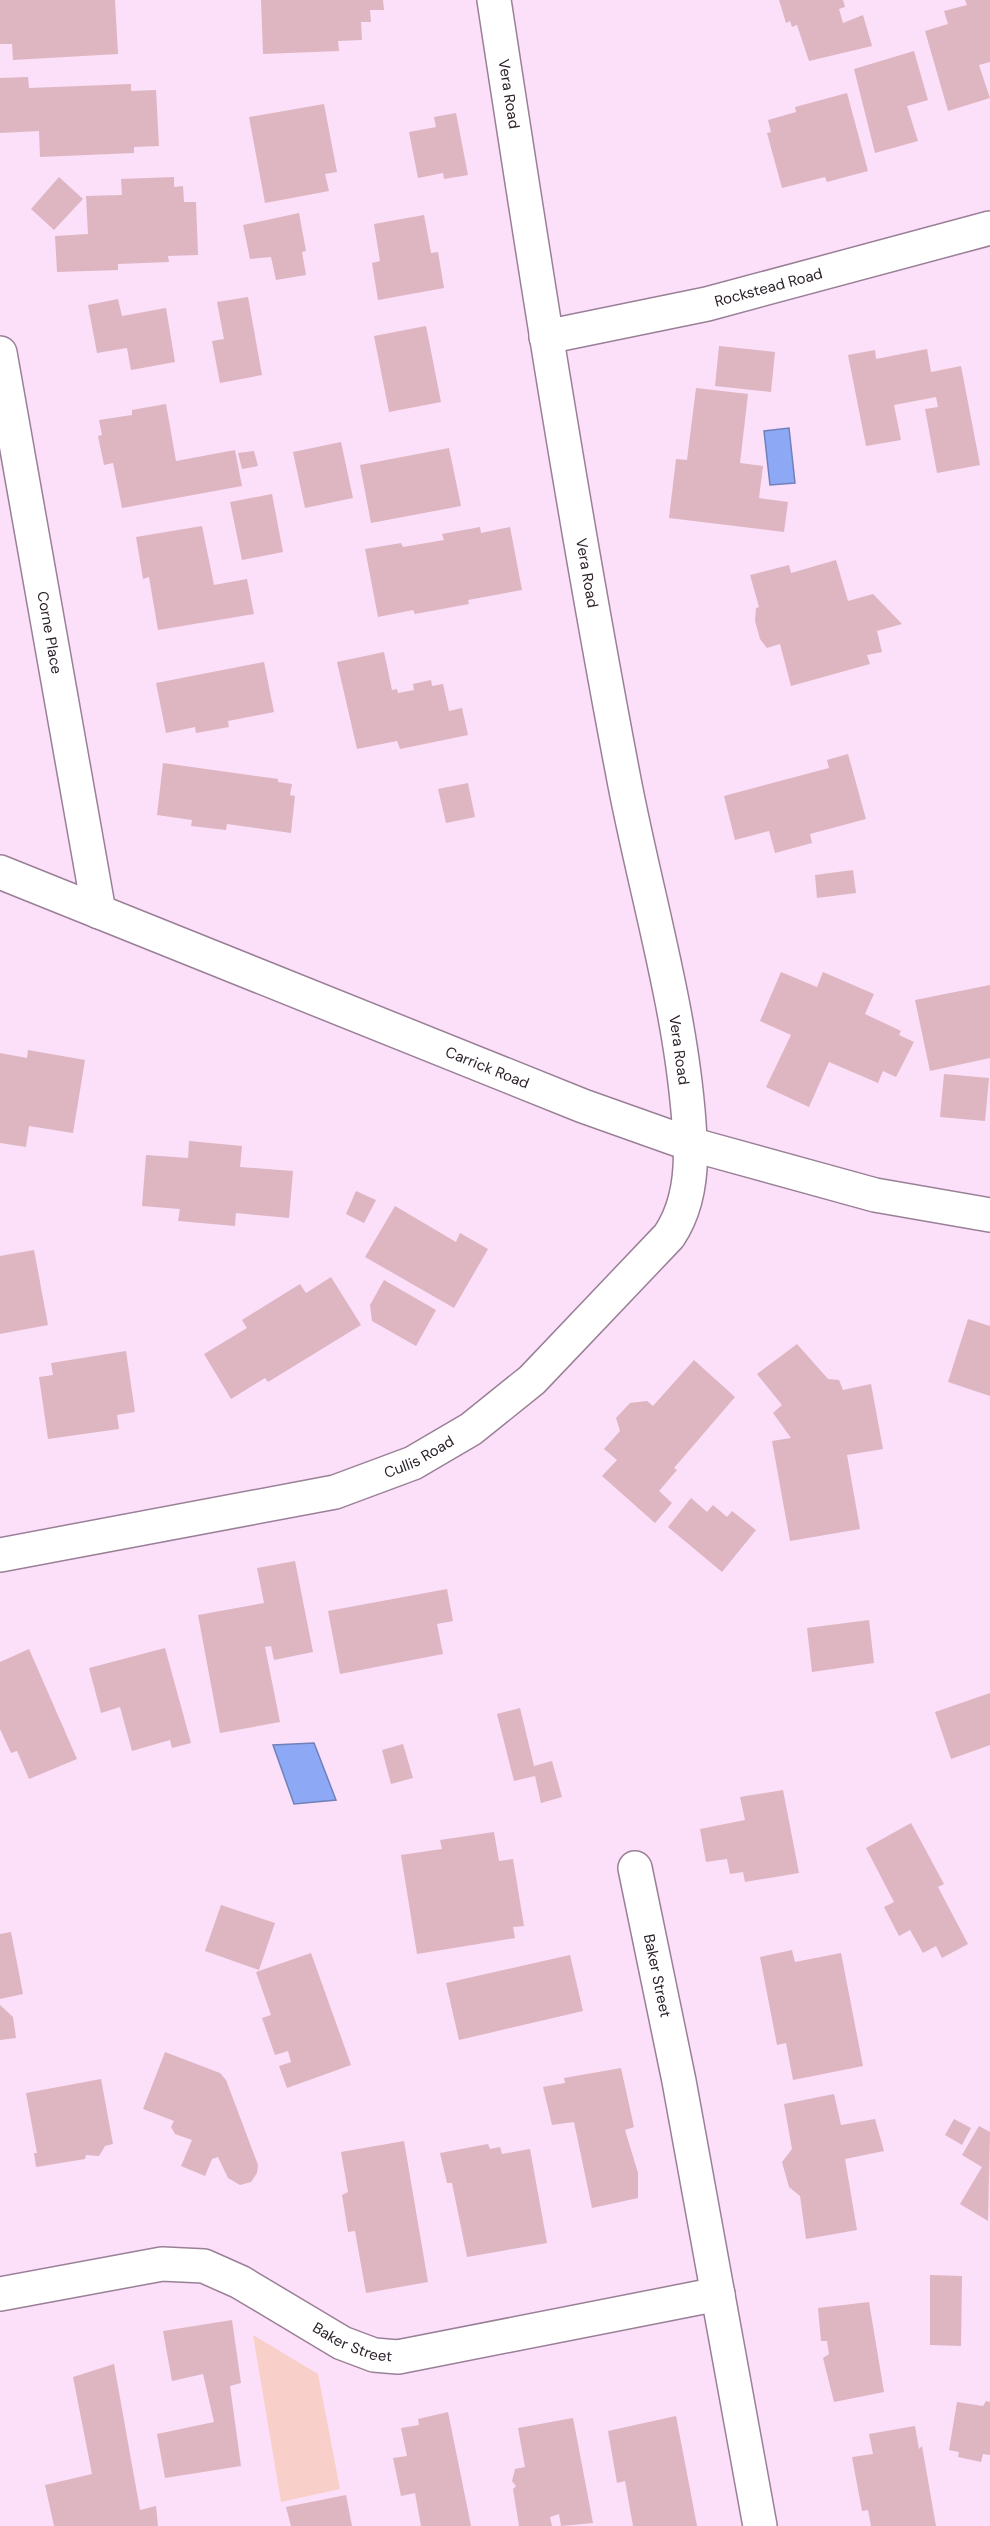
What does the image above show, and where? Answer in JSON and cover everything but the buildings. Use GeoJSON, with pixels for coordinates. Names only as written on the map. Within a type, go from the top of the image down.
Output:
{"type":"FeatureCollection","features":[{"type":"Feature","properties":{"kind":"street","name":"Vera Road"},"geometry":{"type":"LineString","coordinates":[[494,0],[546,337],[625,786],[672,1006],[690,1144]]}},
{"type":"Feature","properties":{"kind":"street","name":"Rockstead Road"},"geometry":{"type":"LineString","coordinates":[[546,337],[707,304],[990,228]]}},
{"type":"Feature","properties":{"kind":"street","name":"Corne Place"},"geometry":{"type":"LineString","coordinates":[[0,353],[99,912]]}},
{"type":"Feature","properties":{"kind":"street","name":"Carrick Road"},"geometry":{"type":"LineString","coordinates":[[0,872],[583,1106],[690,1144],[875,1195],[990,1215]]}},
{"type":"Feature","properties":{"kind":"street","name":"Cullis Road"},"geometry":{"type":"LineString","coordinates":[[0,1555],[335,1492],[413,1463],[471,1429],[532,1380],[669,1236],[680,1219],[686,1197],[690,1144]]}},
{"type":"Feature","properties":{"kind":"street","name":"Baker Street"},"geometry":{"type":"LineString","coordinates":[[635,1868],[680,2081],[760,2526]]}},
{"type":"Feature","properties":{"kind":"street","name":"Baker Street"},"geometry":{"type":"LineString","coordinates":[[0,2294],[162,2264],[204,2266],[240,2282],[342,2343],[374,2355],[398,2356],[718,2294]]}},
{"type":"Feature","properties":{"kind":"shaded area"},"geometry":{"type":"Polygon","coordinates":[[[253,2335],[318,2374],[340,2489],[281,2502],[253,2335]]]}},
{"type":"Feature","properties":{"kind":"water"},"geometry":{"type":"Polygon","coordinates":[[[789,428],[795,483],[770,485],[764,431],[789,428]]]}},
{"type":"Feature","properties":{"kind":"water"},"geometry":{"type":"Polygon","coordinates":[[[314,1743],[336,1800],[294,1804],[273,1745],[314,1743]]]}}]}
